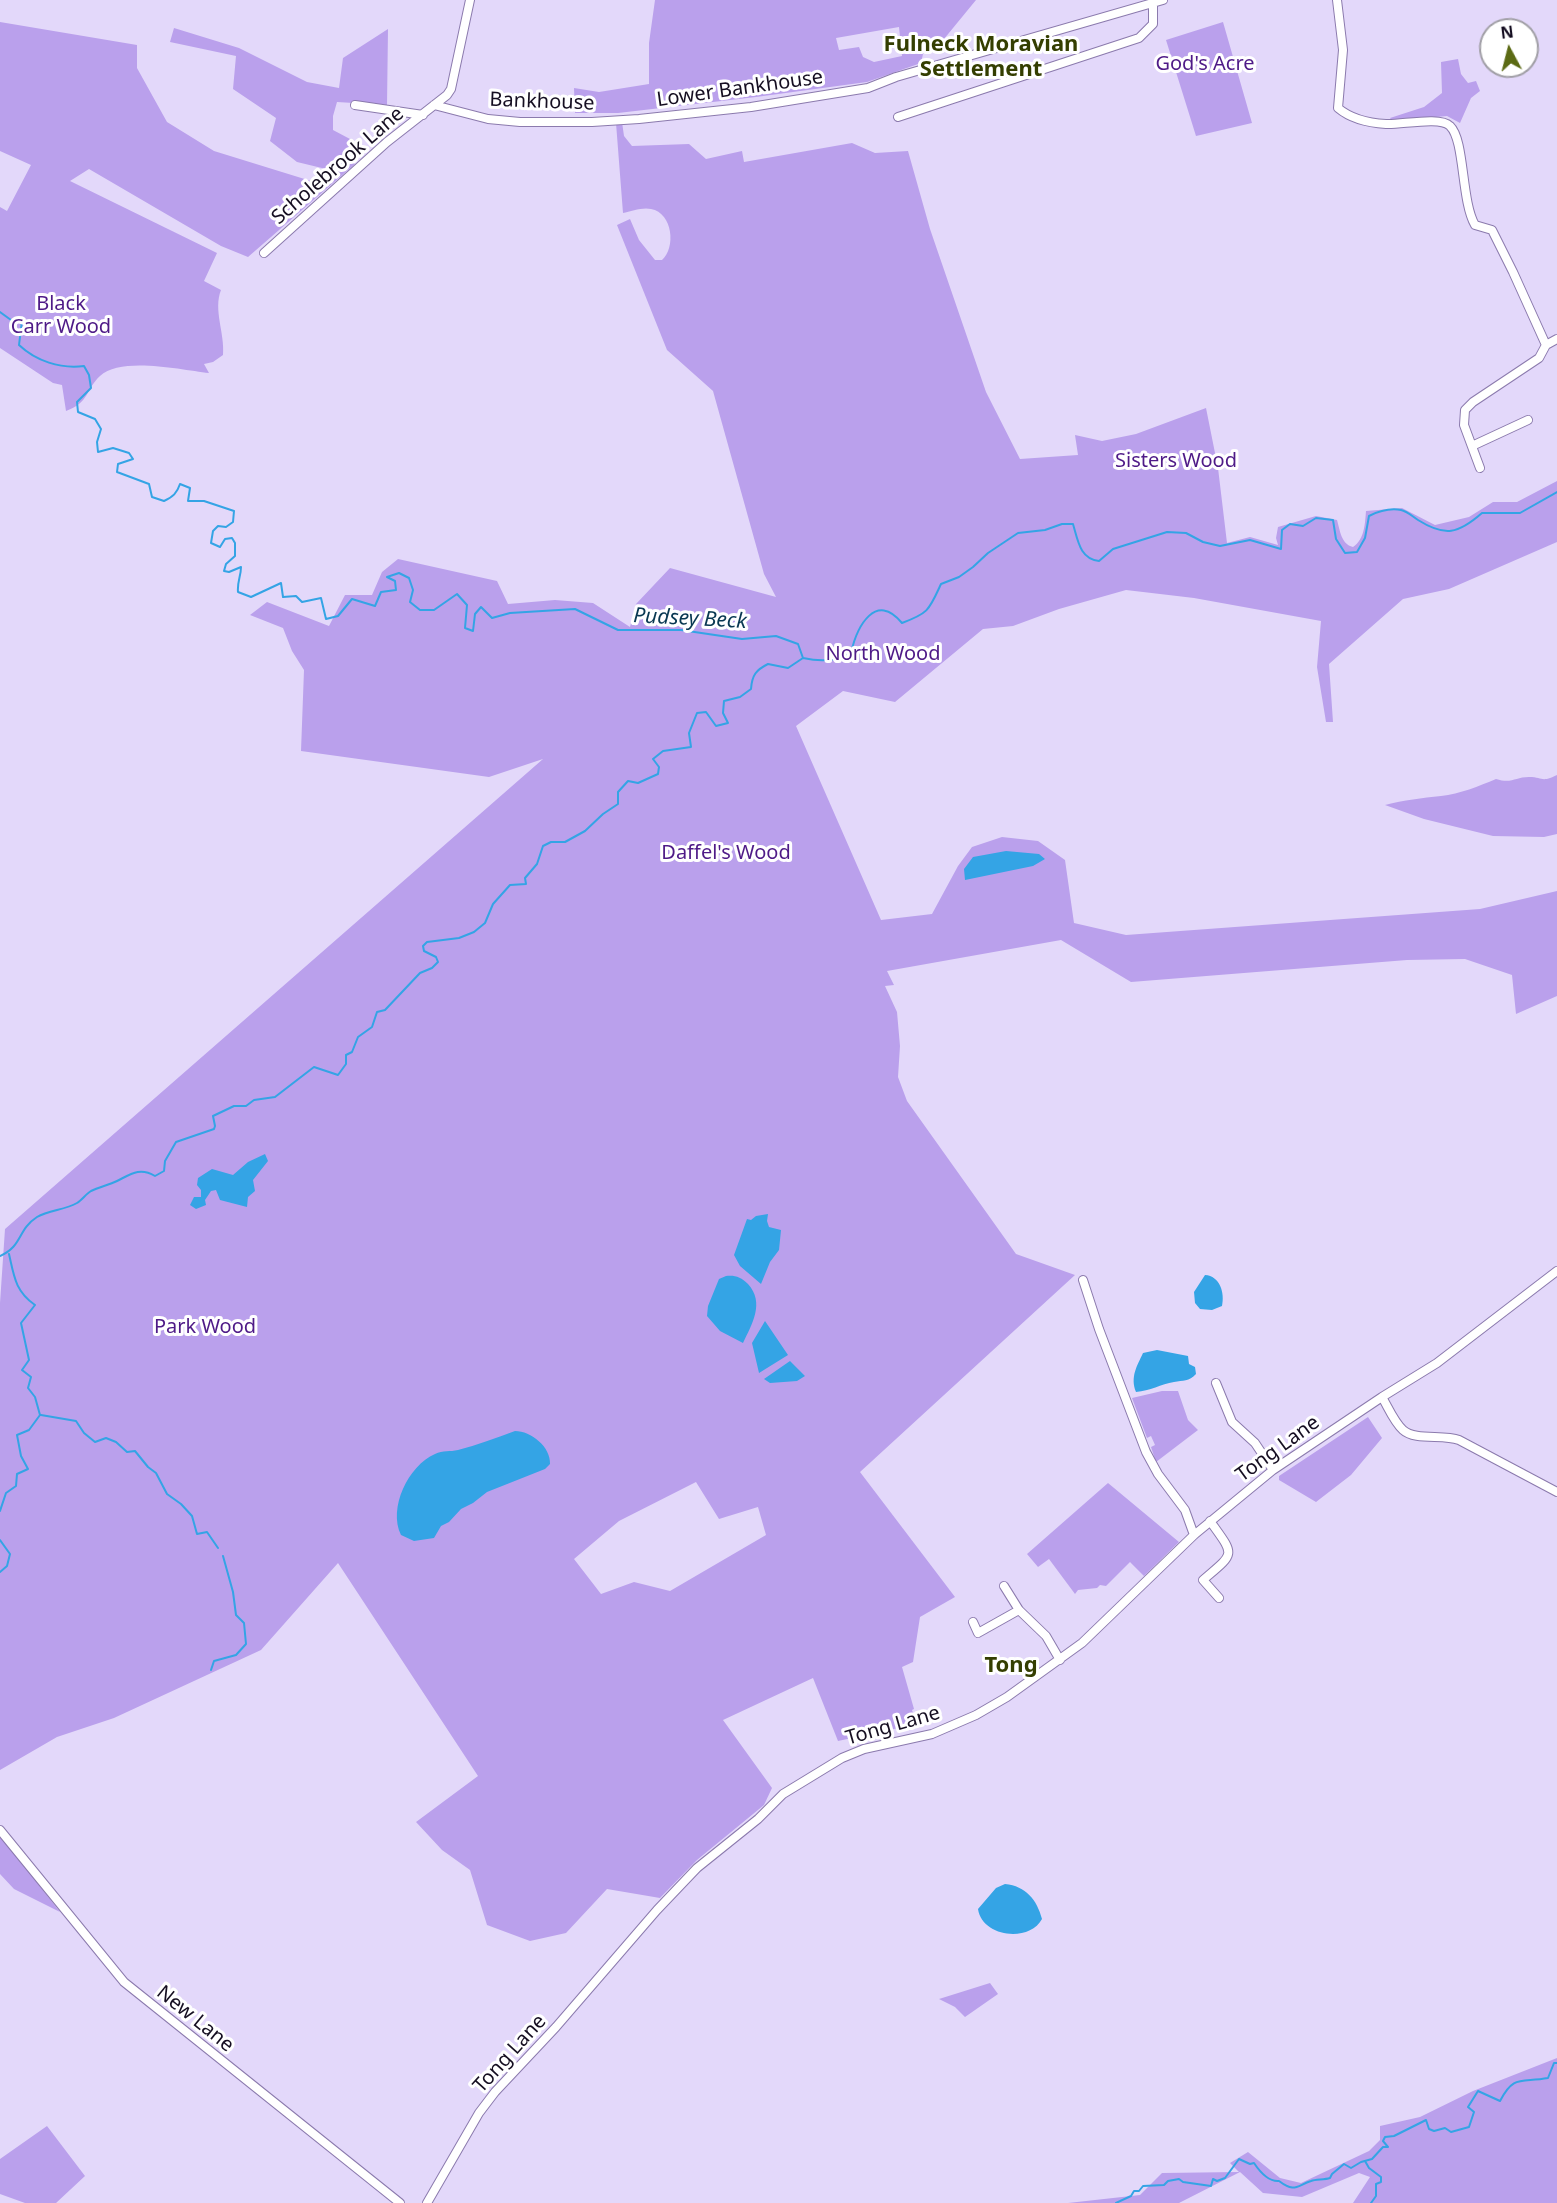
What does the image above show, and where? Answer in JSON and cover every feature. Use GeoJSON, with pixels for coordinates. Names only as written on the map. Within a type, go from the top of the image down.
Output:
{"type":"FeatureCollection","features":[{"type":"Feature","properties":{"kind":"street","name":"Scholebrook Lane"},"geometry":{"type":"LineString","coordinates":[[264,253],[387,142],[447,95],[451,88],[470,0]]}},
{"type":"Feature","properties":{"kind":"street","name":"Lower Bankhouse"},"geometry":{"type":"LineString","coordinates":[[615,120],[751,107],[868,88],[896,77],[1163,0]]}},
{"type":"Feature","properties":{"kind":"street"},"geometry":{"type":"LineString","coordinates":[[1337,0],[1343,50],[1338,108],[1346,115],[1369,122],[1388,124],[1440,122],[1450,125],[1457,142],[1469,214],[1475,225],[1492,230],[1514,272],[1546,345]]}},
{"type":"Feature","properties":{"kind":"street"},"geometry":{"type":"LineString","coordinates":[[898,117],[1139,38],[1153,24],[1153,3]]}},
{"type":"Feature","properties":{"kind":"street"},"geometry":{"type":"LineString","coordinates":[[355,105],[423,115]]}},
{"type":"Feature","properties":{"kind":"street","name":"Bankhouse"},"geometry":{"type":"LineString","coordinates":[[435,105],[488,119],[520,122],[615,120]]}},
{"type":"Feature","properties":{"kind":"street"},"geometry":{"type":"LineString","coordinates":[[1480,468],[1464,425],[1465,410],[1473,402],[1539,358],[1546,345],[1557,339]]}},
{"type":"Feature","properties":{"kind":"street"},"geometry":{"type":"LineString","coordinates":[[1472,446],[1528,420]]}},
{"type":"Feature","properties":{"kind":"street","name":"Tong Lane"},"geometry":{"type":"LineString","coordinates":[[427,2203],[479,2113],[495,2092],[697,1868],[758,1819],[783,1794],[824,1767],[848,1755],[864,1749],[932,1734],[976,1715],[1007,1697],[1060,1660],[1100,1626],[1194,1535],[1273,1470],[1437,1363],[1557,1271]]}},
{"type":"Feature","properties":{"kind":"street"},"geometry":{"type":"LineString","coordinates":[[1083,1280],[1099,1329],[1146,1452],[1158,1474],[1185,1510],[1194,1535]]}},
{"type":"Feature","properties":{"kind":"street"},"geometry":{"type":"LineString","coordinates":[[1216,1383],[1232,1422],[1255,1443],[1273,1470]]}},
{"type":"Feature","properties":{"kind":"street"},"geometry":{"type":"LineString","coordinates":[[1382,1397],[1404,1431],[1420,1437],[1448,1436],[1460,1440],[1557,1492]]}},
{"type":"Feature","properties":{"kind":"street"},"geometry":{"type":"LineString","coordinates":[[1210,1521],[1230,1552],[1226,1560],[1203,1580],[1219,1598]]}},
{"type":"Feature","properties":{"kind":"street"},"geometry":{"type":"LineString","coordinates":[[1004,1586],[1019,1610],[1046,1636],[1060,1660]]}},
{"type":"Feature","properties":{"kind":"street"},"geometry":{"type":"LineString","coordinates":[[973,1622],[978,1634],[1019,1610]]}},
{"type":"Feature","properties":{"kind":"street","name":"New Lane"},"geometry":{"type":"LineString","coordinates":[[0,1830],[124,1982],[399,2203]]}},
{"type":"Feature","properties":{"kind":"green space"},"geometry":{"type":"Polygon","coordinates":[[[655,0],[976,0],[944,39],[923,54],[921,63],[867,82],[618,113],[575,113],[574,88],[599,92],[649,84],[649,43],[655,0]],[[899,27],[836,38],[839,50],[859,47],[863,57],[874,62],[902,56],[899,27]]]}},
{"type":"Feature","properties":{"kind":"green space","name":"Black Carr Wood"},"geometry":{"type":"Polygon","coordinates":[[[0,22],[137,45],[137,68],[167,122],[214,151],[311,181],[326,169],[297,162],[270,141],[276,118],[233,89],[236,56],[170,42],[174,28],[239,48],[307,82],[339,88],[343,58],[388,29],[387,105],[337,102],[333,116],[333,130],[350,139],[350,160],[355,164],[248,257],[221,246],[89,169],[70,181],[217,253],[204,281],[221,290],[218,306],[223,355],[213,362],[204,364],[209,373],[137,365],[110,370],[95,381],[79,404],[66,411],[62,385],[53,383],[0,348],[0,207],[7,211],[31,165],[0,151],[0,22]]]}},
{"type":"Feature","properties":{"kind":"green space","name":"God's Acre"},"geometry":{"type":"Polygon","coordinates":[[[1223,22],[1252,123],[1196,136],[1166,40],[1223,22]]]}},
{"type":"Feature","properties":{"kind":"green space"},"geometry":{"type":"Polygon","coordinates":[[[1458,59],[1461,74],[1468,83],[1476,81],[1480,91],[1471,98],[1460,123],[1447,116],[1392,121],[1390,118],[1424,107],[1442,93],[1441,62],[1458,59]]]}},
{"type":"Feature","properties":{"kind":"green space"},"geometry":{"type":"Polygon","coordinates":[[[622,122],[624,136],[632,146],[689,144],[706,159],[742,151],[744,162],[852,143],[875,153],[908,151],[930,229],[986,392],[1020,459],[1078,455],[1075,435],[1102,441],[1136,434],[1206,408],[1218,468],[1227,543],[1250,537],[1278,545],[1276,538],[1278,527],[1316,516],[1337,520],[1343,540],[1353,547],[1362,535],[1366,511],[1402,508],[1435,525],[1469,517],[1493,502],[1517,502],[1557,481],[1557,542],[1449,589],[1403,599],[1329,664],[1333,722],[1326,722],[1317,667],[1321,621],[1194,598],[1126,590],[1059,609],[1013,626],[983,629],[895,702],[843,691],[796,726],[881,920],[932,914],[958,866],[972,847],[1002,837],[1038,841],[1065,860],[1074,923],[1126,935],[1480,909],[1557,891],[1557,996],[1516,1014],[1512,975],[1465,959],[1407,960],[1131,982],[1061,940],[887,971],[894,985],[885,986],[897,1012],[900,1046],[898,1077],[907,1101],[1016,1254],[1075,1275],[860,1472],[955,1597],[920,1617],[913,1662],[902,1667],[917,1724],[838,1741],[813,1678],[723,1720],[772,1788],[764,1805],[697,1860],[660,1898],[607,1889],[566,1933],[530,1941],[487,1925],[470,1870],[442,1850],[416,1822],[478,1776],[338,1563],[261,1650],[114,1718],[57,1737],[0,1770],[0,1303],[5,1229],[543,759],[489,777],[301,751],[304,670],[292,651],[283,628],[250,615],[267,602],[329,626],[345,595],[372,595],[382,572],[398,559],[497,581],[508,604],[555,600],[593,603],[630,627],[636,604],[670,568],[776,597],[764,574],[713,391],[667,350],[617,225],[630,219],[639,240],[655,260],[662,260],[666,255],[670,232],[664,217],[651,209],[623,213],[616,123],[622,122]],[[696,1482],[619,1521],[574,1559],[601,1594],[634,1582],[670,1591],[766,1535],[758,1507],[719,1519],[696,1482]]]}},
{"type":"Feature","properties":{"kind":"green space"},"geometry":{"type":"Polygon","coordinates":[[[1557,775],[1557,834],[1544,837],[1493,836],[1424,819],[1385,805],[1455,793],[1496,779],[1510,781],[1529,777],[1545,779],[1557,775]]]}},
{"type":"Feature","properties":{"kind":"green space"},"geometry":{"type":"Polygon","coordinates":[[[1162,1391],[1178,1391],[1188,1420],[1198,1430],[1156,1462],[1151,1447],[1155,1445],[1151,1436],[1147,1438],[1132,1398],[1162,1391]]]}},
{"type":"Feature","properties":{"kind":"green space"},"geometry":{"type":"Polygon","coordinates":[[[1368,1417],[1382,1438],[1351,1475],[1316,1502],[1279,1480],[1279,1476],[1368,1417]]]}},
{"type":"Feature","properties":{"kind":"green space"},"geometry":{"type":"Polygon","coordinates":[[[1108,1483],[1179,1542],[1144,1576],[1130,1562],[1106,1586],[1100,1585],[1097,1588],[1078,1590],[1075,1594],[1049,1559],[1038,1567],[1027,1554],[1108,1483]]]}},
{"type":"Feature","properties":{"kind":"green space"},"geometry":{"type":"Polygon","coordinates":[[[0,1835],[60,1912],[14,1889],[0,1874],[0,1835]]]}},
{"type":"Feature","properties":{"kind":"green space"},"geometry":{"type":"Polygon","coordinates":[[[990,1983],[998,1994],[965,2017],[955,2007],[939,1999],[990,1983]]]}},
{"type":"Feature","properties":{"kind":"green space"},"geometry":{"type":"Polygon","coordinates":[[[1557,2058],[1557,2203],[1353,2203],[1370,2177],[1359,2173],[1302,2197],[1263,2193],[1240,2172],[1179,2203],[1068,2203],[1140,2195],[1162,2173],[1239,2172],[1230,2163],[1248,2152],[1280,2178],[1301,2183],[1369,2151],[1380,2140],[1380,2126],[1420,2117],[1473,2091],[1557,2058]]]}},
{"type":"Feature","properties":{"kind":"green space"},"geometry":{"type":"Polygon","coordinates":[[[47,2126],[85,2176],[56,2203],[25,2203],[0,2194],[0,2159],[47,2126]]]}},
{"type":"Feature","properties":{"kind":"water"},"geometry":{"type":"Polygon","coordinates":[[[1006,851],[1039,854],[1045,859],[1033,866],[965,880],[964,869],[973,857],[1006,851]]]}},
{"type":"Feature","properties":{"kind":"water"},"geometry":{"type":"Polygon","coordinates":[[[265,1154],[268,1161],[253,1180],[255,1191],[248,1197],[247,1207],[220,1200],[216,1190],[211,1191],[205,1200],[206,1205],[196,1209],[190,1205],[194,1197],[201,1197],[201,1190],[197,1185],[198,1178],[212,1169],[233,1175],[248,1162],[265,1154]]]}},
{"type":"Feature","properties":{"kind":"water"},"geometry":{"type":"Polygon","coordinates":[[[768,1214],[769,1227],[781,1230],[779,1250],[770,1262],[761,1284],[740,1266],[734,1255],[747,1219],[751,1220],[756,1216],[768,1214]]]}},
{"type":"Feature","properties":{"kind":"water"},"geometry":{"type":"Polygon","coordinates":[[[1205,1275],[1218,1282],[1223,1296],[1222,1306],[1212,1310],[1200,1309],[1195,1303],[1194,1292],[1205,1275]]]}},
{"type":"Feature","properties":{"kind":"water"},"geometry":{"type":"Polygon","coordinates":[[[735,1276],[743,1280],[753,1291],[756,1299],[755,1314],[743,1343],[720,1331],[707,1316],[708,1306],[719,1279],[735,1276]]]}},
{"type":"Feature","properties":{"kind":"water"},"geometry":{"type":"Polygon","coordinates":[[[765,1321],[788,1355],[759,1373],[752,1343],[765,1321]]]}},
{"type":"Feature","properties":{"kind":"water"},"geometry":{"type":"Polygon","coordinates":[[[1157,1350],[1188,1356],[1189,1364],[1195,1367],[1196,1374],[1188,1380],[1136,1392],[1134,1376],[1143,1353],[1157,1350]]]}},
{"type":"Feature","properties":{"kind":"water"},"geometry":{"type":"Polygon","coordinates":[[[790,1361],[805,1376],[797,1381],[770,1383],[764,1379],[790,1361]]]}},
{"type":"Feature","properties":{"kind":"water"},"geometry":{"type":"Polygon","coordinates":[[[515,1431],[533,1437],[544,1446],[550,1464],[545,1469],[487,1492],[441,1526],[434,1538],[414,1541],[401,1535],[397,1513],[399,1501],[403,1489],[416,1468],[438,1453],[455,1451],[515,1431]]]}},
{"type":"Feature","properties":{"kind":"water"},"geometry":{"type":"Polygon","coordinates":[[[1005,1884],[1025,1891],[1034,1900],[1042,1919],[1036,1927],[1027,1932],[1007,1933],[988,1926],[981,1918],[978,1909],[996,1888],[1005,1884]]]}},
{"type":"Feature","properties":{"kind":"waterway","name":"Pudsey Beck"},"geometry":{"type":"LineString","coordinates":[[0,312],[11,320],[22,321],[19,345],[26,351],[49,363],[84,366],[89,375],[91,388],[77,402],[78,412],[95,419],[101,429],[97,442],[98,452],[113,448],[129,453],[133,459],[118,464],[117,472],[149,484],[152,497],[164,501],[178,490],[180,484],[190,488],[188,501],[204,501],[234,511],[233,522],[226,527],[218,526],[213,531],[211,543],[220,547],[225,539],[232,538],[235,543],[235,556],[226,564],[224,571],[229,572],[241,567],[238,592],[251,597],[281,583],[283,597],[296,596],[302,602],[321,598],[326,619],[338,616],[352,599],[375,606],[381,592],[396,590],[395,581],[387,577],[399,573],[409,578],[413,590],[410,602],[420,610],[434,610],[457,594],[467,605],[465,628],[473,631],[475,614],[481,607],[492,618],[510,613],[575,609],[618,630],[681,630],[742,639],[776,636],[798,644],[803,658]]}},
{"type":"Feature","properties":{"kind":"waterway","name":"Pudsey Beck"},"geometry":{"type":"LineString","coordinates":[[803,658],[828,660],[851,653],[863,623],[876,611],[884,610],[893,614],[902,623],[918,616],[931,605],[941,584],[959,577],[988,553],[1018,533],[1073,524],[1078,543],[1084,553],[1093,560],[1099,561],[1113,549],[1167,532],[1186,533],[1203,542],[1220,546],[1250,540],[1281,549],[1282,530],[1290,524],[1303,526],[1316,518],[1333,520],[1336,539],[1345,553],[1357,552],[1365,538],[1369,516],[1381,511],[1393,509],[1403,511],[1436,529],[1451,531],[1466,525],[1482,513],[1520,513],[1557,492]]}},
{"type":"Feature","properties":{"kind":"waterway"},"geometry":{"type":"LineString","coordinates":[[0,1256],[13,1248],[26,1227],[37,1217],[79,1202],[91,1191],[131,1174],[145,1172],[155,1176],[164,1171],[165,1161],[176,1142],[214,1129],[213,1116],[234,1106],[246,1106],[254,1100],[275,1097],[314,1067],[338,1075],[346,1064],[346,1055],[352,1052],[358,1037],[372,1027],[377,1012],[385,1010],[420,973],[432,968],[438,962],[436,957],[424,951],[423,946],[427,942],[459,938],[474,932],[485,923],[493,904],[510,885],[526,884],[525,878],[537,864],[543,846],[551,842],[565,842],[585,831],[618,804],[618,792],[628,781],[638,783],[658,774],[659,767],[653,759],[663,751],[691,747],[689,733],[697,713],[706,712],[716,726],[728,723],[723,713],[724,701],[740,697],[751,689],[752,680],[758,671],[768,664],[788,668],[803,658]]}},
{"type":"Feature","properties":{"kind":"waterway"},"geometry":{"type":"LineString","coordinates":[[0,1511],[6,1493],[16,1486],[17,1474],[28,1469],[21,1456],[17,1435],[29,1430],[40,1415],[35,1397],[28,1388],[31,1377],[22,1370],[29,1360],[21,1323],[35,1305],[19,1289],[9,1254]]}},
{"type":"Feature","properties":{"kind":"waterway"},"geometry":{"type":"LineString","coordinates":[[41,1415],[76,1421],[84,1433],[95,1442],[106,1438],[116,1442],[127,1452],[135,1451],[156,1473],[167,1494],[192,1516],[197,1534],[207,1532],[218,1548]]}},
{"type":"Feature","properties":{"kind":"waterway"},"geometry":{"type":"LineString","coordinates":[[0,1540],[10,1554],[7,1566],[0,1572]]}},
{"type":"Feature","properties":{"kind":"waterway"},"geometry":{"type":"LineString","coordinates":[[211,1670],[214,1661],[236,1655],[246,1644],[244,1623],[236,1615],[233,1592],[223,1556]]}},
{"type":"Feature","properties":{"kind":"waterway"},"geometry":{"type":"LineString","coordinates":[[1116,2203],[1131,2196],[1134,2191],[1139,2191],[1143,2186],[1164,2185],[1168,2181],[1179,2179],[1183,2182],[1211,2186],[1213,2179],[1217,2181],[1225,2178],[1239,2159],[1250,2164],[1254,2163],[1268,2178],[1292,2188],[1313,2180],[1330,2178],[1344,2164],[1351,2168],[1372,2159],[1383,2147],[1388,2147],[1383,2141],[1385,2137],[1394,2136],[1426,2120],[1429,2129],[1434,2131],[1445,2128],[1451,2132],[1469,2127],[1474,2112],[1468,2107],[1478,2091],[1500,2101],[1514,2083],[1548,2078],[1554,2063],[1557,2063]]}},
{"type":"Feature","properties":{"kind":"waterway"},"geometry":{"type":"LineString","coordinates":[[1365,2161],[1369,2168],[1381,2177],[1381,2182],[1376,2184],[1376,2196],[1371,2203]]}},
{"type":"Feature","properties":{"kind":"district","name":"Fulneck Moravian Settlement"},"geometry":{"type":"Point","coordinates":[981,58]}},
{"type":"Feature","properties":{"kind":"district","name":"Tong"},"geometry":{"type":"Point","coordinates":[1011,1666]}},
{"type":"Feature","properties":{"kind":"park label","name":"Sisters Wood"},"geometry":{"type":"Point","coordinates":[1176,461]}},
{"type":"Feature","properties":{"kind":"park label","name":"North Wood"},"geometry":{"type":"Point","coordinates":[883,654]}},
{"type":"Feature","properties":{"kind":"park label","name":"Daffel's Wood"},"geometry":{"type":"Point","coordinates":[726,853]}},
{"type":"Feature","properties":{"kind":"park label","name":"Park Wood"},"geometry":{"type":"Point","coordinates":[205,1327]}}]}
